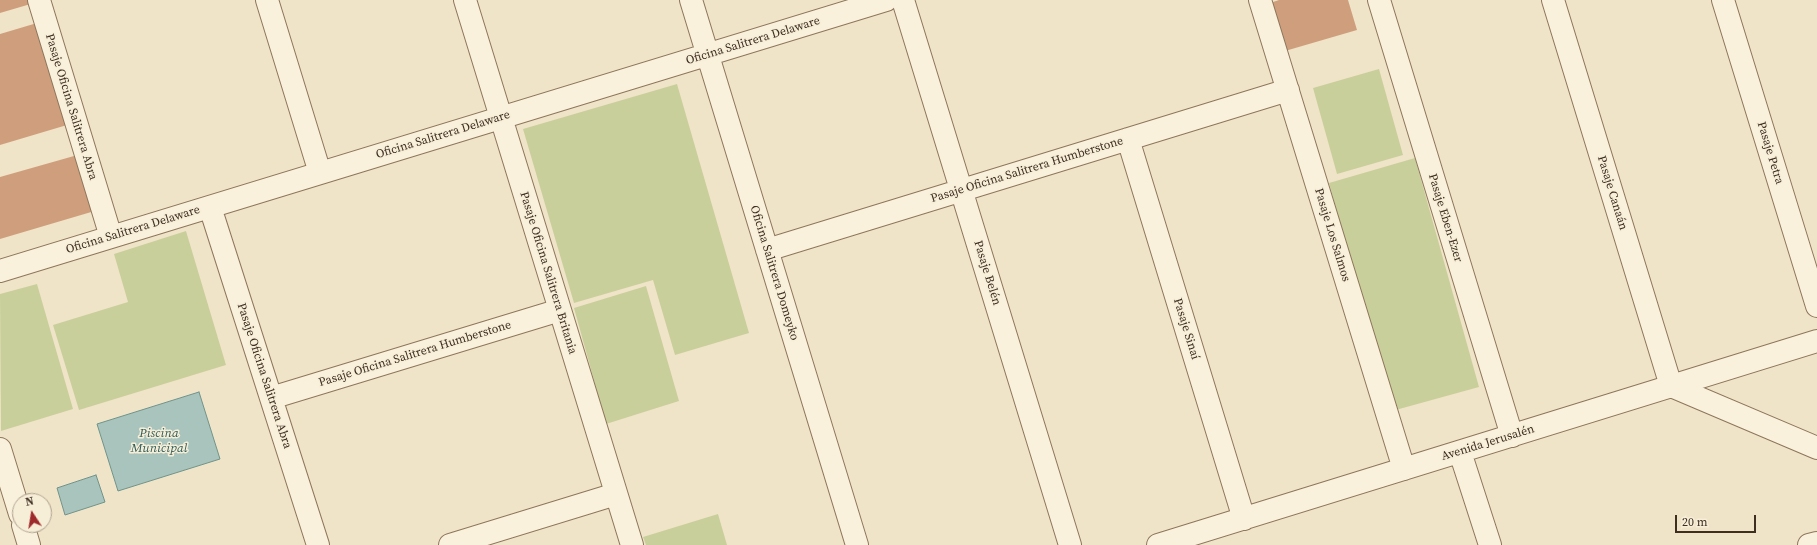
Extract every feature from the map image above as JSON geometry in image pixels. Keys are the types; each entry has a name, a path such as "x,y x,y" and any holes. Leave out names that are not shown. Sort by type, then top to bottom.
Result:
{"street":[{"name":"Pasaje Oficina Salitrera Abra","path":"39,0 111,237"},
{"path":"267,0 320,173"},
{"name":"Pasaje Oficina Salitrera Britania","path":"465,0 632,545"},
{"name":"Oficina Salitrera Domeyko","path":"690,0 857,545"},
{"name":"Oficina Salitrera Delaware","path":"0,271 886,0"},
{"name":"Pasaje Belén","path":"903,0 1070,545"},
{"name":"Pasaje Los Salmos","path":"1260,0 1404,469"},
{"name":"Pasaje Eben-Ezer","path":"1379,0 1512,436"},
{"name":"Pasaje Canaán","path":"1553,0 1671,386"},
{"name":"Pasaje Petra","path":"1723,0 1817,306"},
{"name":"Pasaje Oficina Salitrera Humberstone","path":"767,250 1288,90"},
{"name":"Pasaje Sinaí","path":"1128,139 1244,519"},
{"name":"Pasaje Oficina Salitrera Abra","path":"210,207 318,545"},
{"name":"Pasaje Oficina Salitrera Humberstone","path":"271,398 560,310"},
{"name":"Avenida Jerusalén","path":"1158,545 1817,341"},
{"path":"1671,386 1817,448"},
{"path":"0,449 14,493"},
{"path":"1460,452 1490,545"},
{"path":"450,545 616,494"},
{"path":"26,533 30,545"},
{"path":"1809,545 1817,543"}],"green space":[{"path":"1379,69 1403,155 1337,174 1313,88"},
{"path":"677,84 749,333 675,355 653,280 574,303 523,129"},
{"path":"1415,158 1479,387 1392,411 1329,183"},
{"path":"186,231 226,365 79,410 53,325 128,302 114,254"},
{"path":"37,284 73,409 1,431 0,294"},
{"path":"646,286 679,401 606,424 574,308"},
{"path":"718,514 727,545 646,545 643,537"}],"water":[{"name":"Piscina Municipal","path":"199,392 220,459 118,491 97,424"},
{"path":"96,475 105,502 65,515 57,488"}],"building":[{"path":"0,0 34,0 34,3 0,13"},
{"path":"1279,0 1348,0 1357,30 1285,51 1270,3"},
{"path":"37,23 67,125 0,145 0,34"},
{"path":"81,154 98,210 0,239 0,177"}]}
